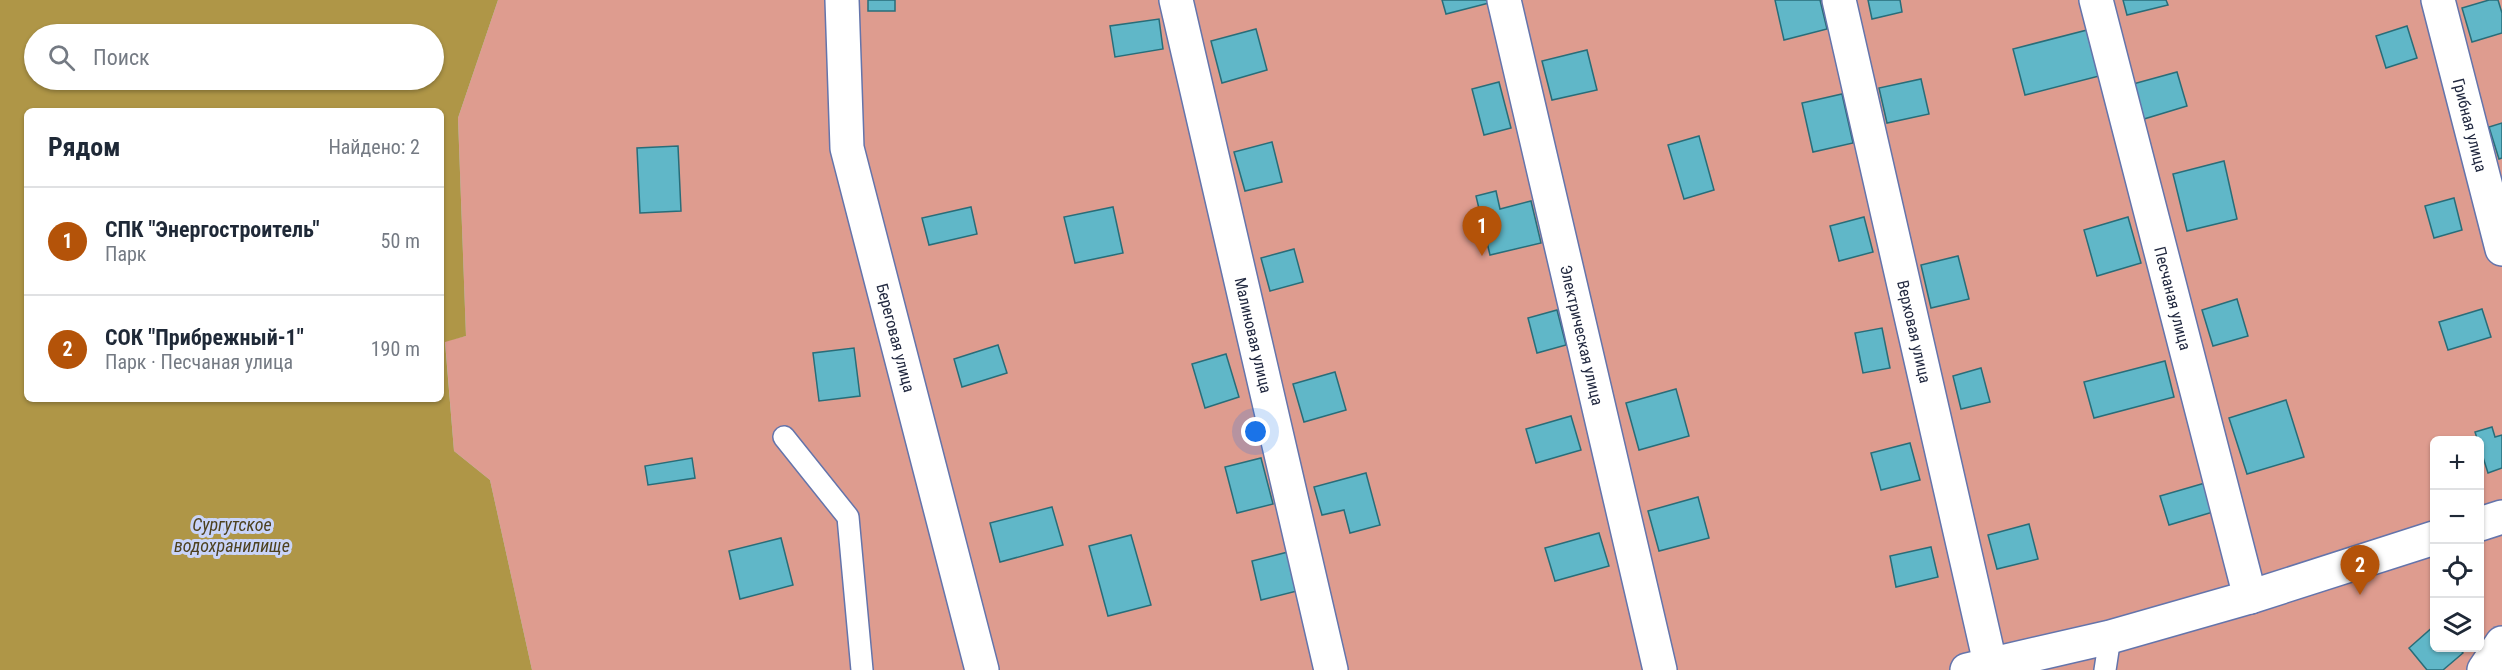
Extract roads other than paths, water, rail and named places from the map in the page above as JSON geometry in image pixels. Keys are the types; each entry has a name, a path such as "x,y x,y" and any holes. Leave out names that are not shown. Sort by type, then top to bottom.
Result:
{"street":[{"name":"Береговая улица","path":"842,0 847,148 982,670"},
{"name":"Малиновая улица","path":"1176,0 1331,670"},
{"name":"Электрическая улица","path":"1504,0 1660,670"},
{"name":"Верховая улица","path":"1839,0 1979,667"},
{"name":"Песчаная улица","path":"2096,0 2250,597"},
{"name":"Грибная улица","path":"2438,0 2502,249"},
{"path":"2484,523 2502,517"},
{"path":"1979,667 2110,637 2250,597 2430,539"},
{"path":"2484,670 2502,643"}],"lane":[{"path":"784,437 848,517 862,670"},
{"path":"2105,670 2110,637"}],"water":[{"name":"Сургутское водохранилище","path":"0,0 498,0 458,118 466,336 445,342 454,451 490,480 532,670 0,670"}],"place":[{"name":"СПК \"Энергостроитель\"","path":"1482,256"},
{"name":"СОК \"Прибрежный-1\"","path":"2360,595"}]}
